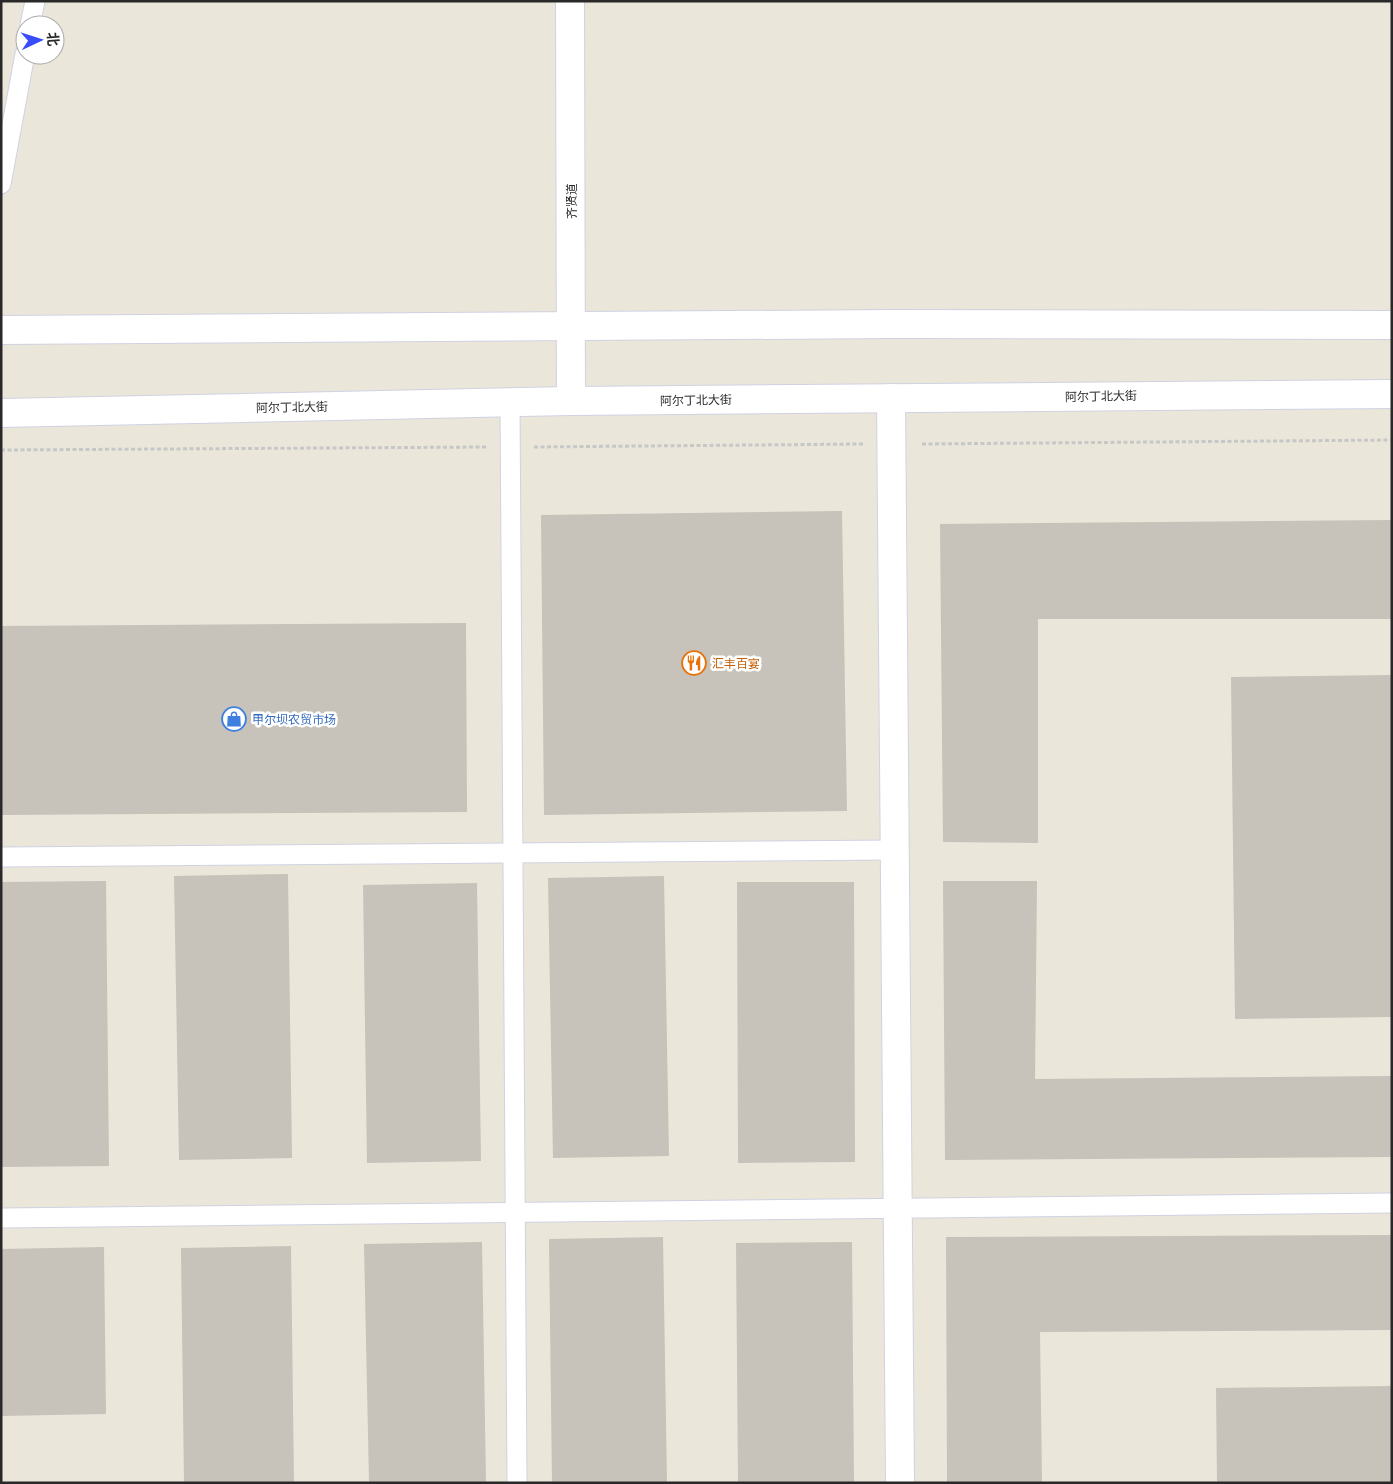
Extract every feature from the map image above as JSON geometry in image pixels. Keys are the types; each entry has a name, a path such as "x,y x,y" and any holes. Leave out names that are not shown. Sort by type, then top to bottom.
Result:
{"main road":[{"name":"齐贤道","path":"570,1 571,401"},
{"path":"1,330 882,324 1392,325"},
{"name":"阿尔丁北大街","path":"1,413 571,401 1392,394"},
{"path":"891,398 900,1483"}],"lane":[{"path":"32,15 35,1"},
{"path":"1,184 23,65"},
{"path":"510,402 517,1483"},
{"path":"1,857 895,850"},
{"path":"1,1218 1392,1203"}],"path":[{"path":"1,450 1392,440"}],"building":[{"name":"汇丰百宴","path":"842,511 847,811 544,815 541,515"},
{"path":"1392,520 1392,619 1038,619 1038,843 943,842 940,524"},
{"name":"甲尔坝农贸市场","path":"466,623 467,812 1,815 1,626"},
{"path":"1392,675 1392,1017 1235,1019 1231,677"},
{"path":"288,874 292,1158 179,1160 174,876"},
{"path":"664,876 669,1156 553,1158 548,878"},
{"path":"106,881 109,1166 1,1167 1,882"},
{"path":"943,881 1037,881 1035,1079 1392,1076 1392,1157 945,1160"},
{"path":"737,882 854,882 855,1162 738,1163"},
{"path":"477,883 481,1161 367,1163 363,885"},
{"path":"1392,1235 1392,1330 1040,1332 1042,1483 947,1483 946,1237"},
{"path":"663,1237 667,1483 552,1483 549,1239"},
{"path":"482,1242 486,1483 369,1483 364,1244"},
{"path":"852,1242 854,1483 738,1483 736,1243"},
{"path":"291,1246 294,1483 184,1483 181,1248"},
{"path":"104,1247 106,1414 1,1416 1,1249"},
{"path":"1392,1386 1392,1483 1217,1483 1216,1388"}],"place":[{"name":"汇丰百宴","path":"694,663"},
{"name":"甲尔坝农贸市场","path":"234,719"}]}
